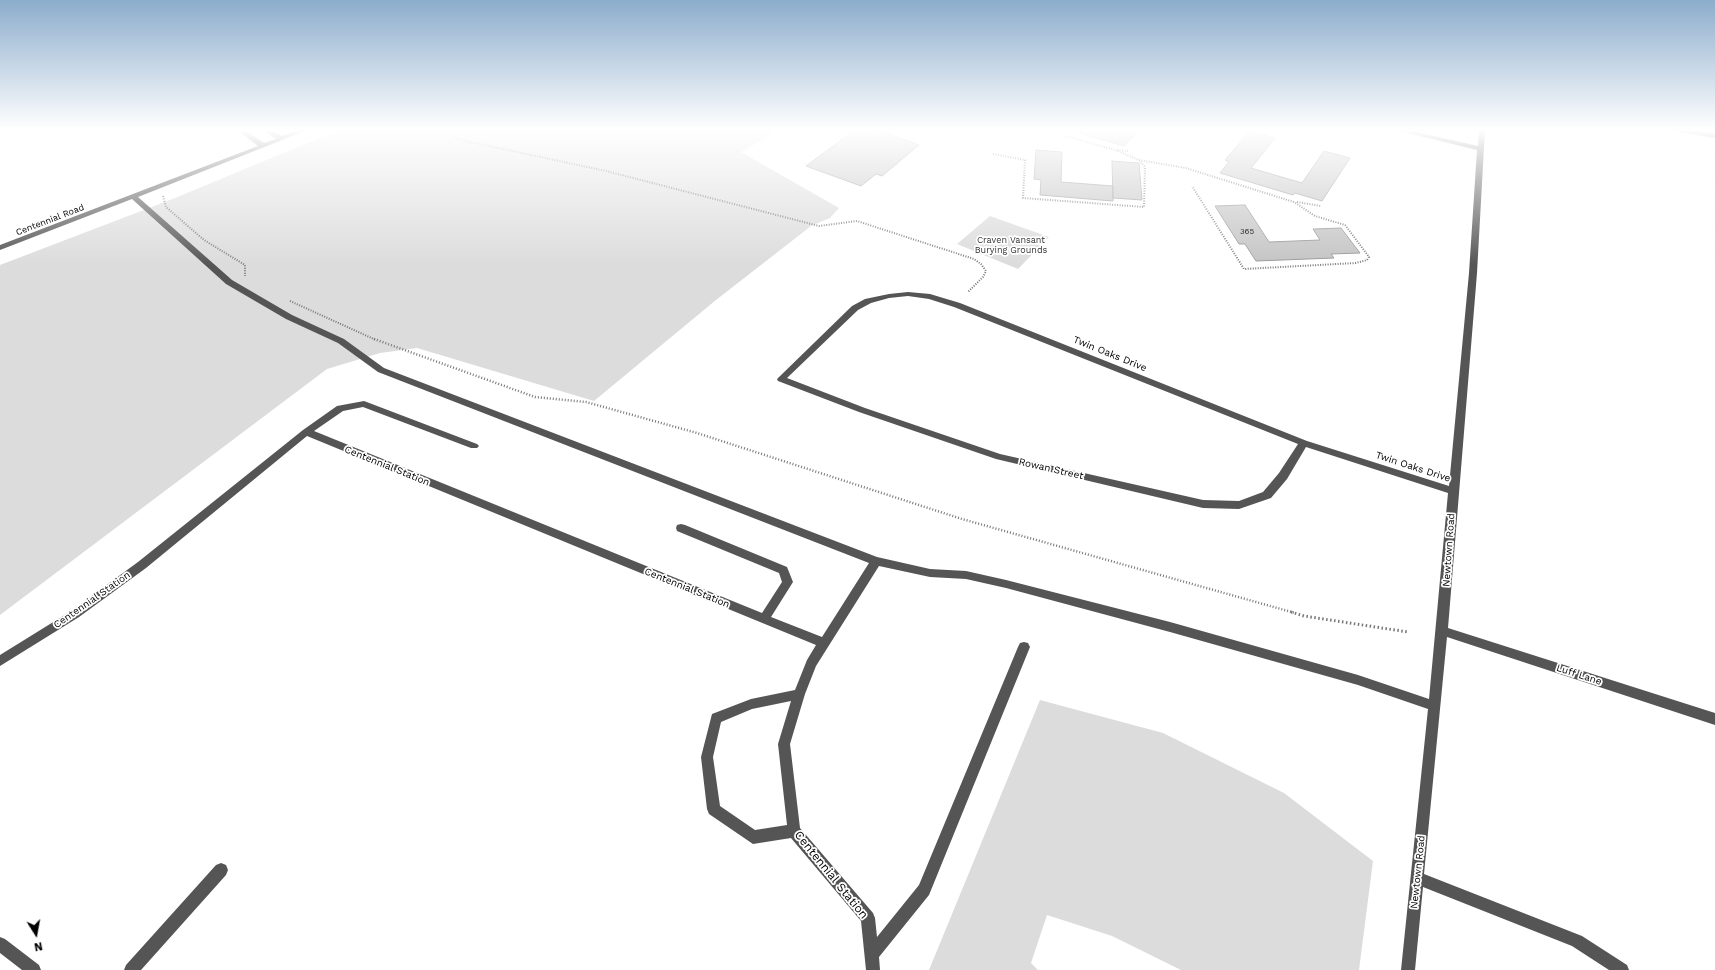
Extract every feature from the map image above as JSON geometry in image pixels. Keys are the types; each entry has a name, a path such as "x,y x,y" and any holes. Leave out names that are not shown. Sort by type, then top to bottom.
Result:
{"street":[{"name":"Centennial Road","path":"0,248 192,174"},
{"name":"Newtown Road","path":"1408,970 1442,631 1473,273 1479,174"},
{"path":"134,197 229,282 289,317 341,341 381,370 876,560 930,572 966,575 1036,592 1170,627 1358,680 1435,706"},
{"name":"Twin Oaks Drive","path":"781,379 855,308 868,301 889,296 908,294 930,297 957,305 1304,443 1453,491"},
{"name":"Rowan Street","path":"781,379 862,410 999,457 1203,504 1239,505 1267,495 1283,476 1304,443"},
{"path":"306,432 340,408 364,404 474,446"},
{"name":"Centennial Station","path":"0,661 75,614 142,565 306,432 823,643"},
{"path":"680,528 783,570 788,582 764,619"},
{"name":"Centennial Station","path":"873,970 868,918 794,830 784,744 799,694 811,664 876,560"},
{"name":"Luff Lane","path":"1442,631 1715,719"},
{"path":"872,954 924,890 1024,648"},
{"path":"794,830 753,837 714,809 707,757 716,718 751,704 799,694"},
{"path":"130,970 221,870"},
{"path":"1417,878 1577,941 1622,970"},
{"path":"0,944 34,970"}],"path":[{"path":"619,174 819,226 857,221 974,260 981,264 986,271 983,277 968,292"},
{"path":"1024,174 1023,198 1144,207 1145,174"},
{"path":"1206,174 1294,202 1321,206"},
{"path":"1192,186 1244,269 1356,263 1367,260 1369,257 1345,225 1315,216 1294,202"},
{"path":"162,194 166,207 204,240 245,265 245,276 251,279"},
{"path":"285,298 388,345 535,397 586,402 697,433 962,518 1304,616 1408,632"}],"green space":[{"path":"232,174 780,174 839,208 830,218 811,226 716,300 594,401 417,348 380,353 327,369 0,615 0,265 175,198"},
{"name":"Craven Vansant Burying Grounds","path":"990,216 1049,237 1018,269 957,244"},
{"path":"1040,700 1163,733 1284,793 1373,861 1359,970 1181,970 1112,936 1047,915 1031,963 1038,970 929,970"}],"building":[{"path":"829,174 876,174 861,186"},
{"path":"1034,174 1061,174 1061,182 1113,186 1113,201 1040,195 1041,180 1034,179"},
{"path":"1112,174 1140,174 1142,200 1113,198"},
{"path":"1224,174 1272,174 1302,183 1308,174 1339,174 1322,201 1295,193 1293,195"},
{"path":"1245,205 1269,242 1320,240 1313,229 1341,228 1360,253 1331,254 1334,258 1256,261 1245,244 1239,244 1215,206"}]}
